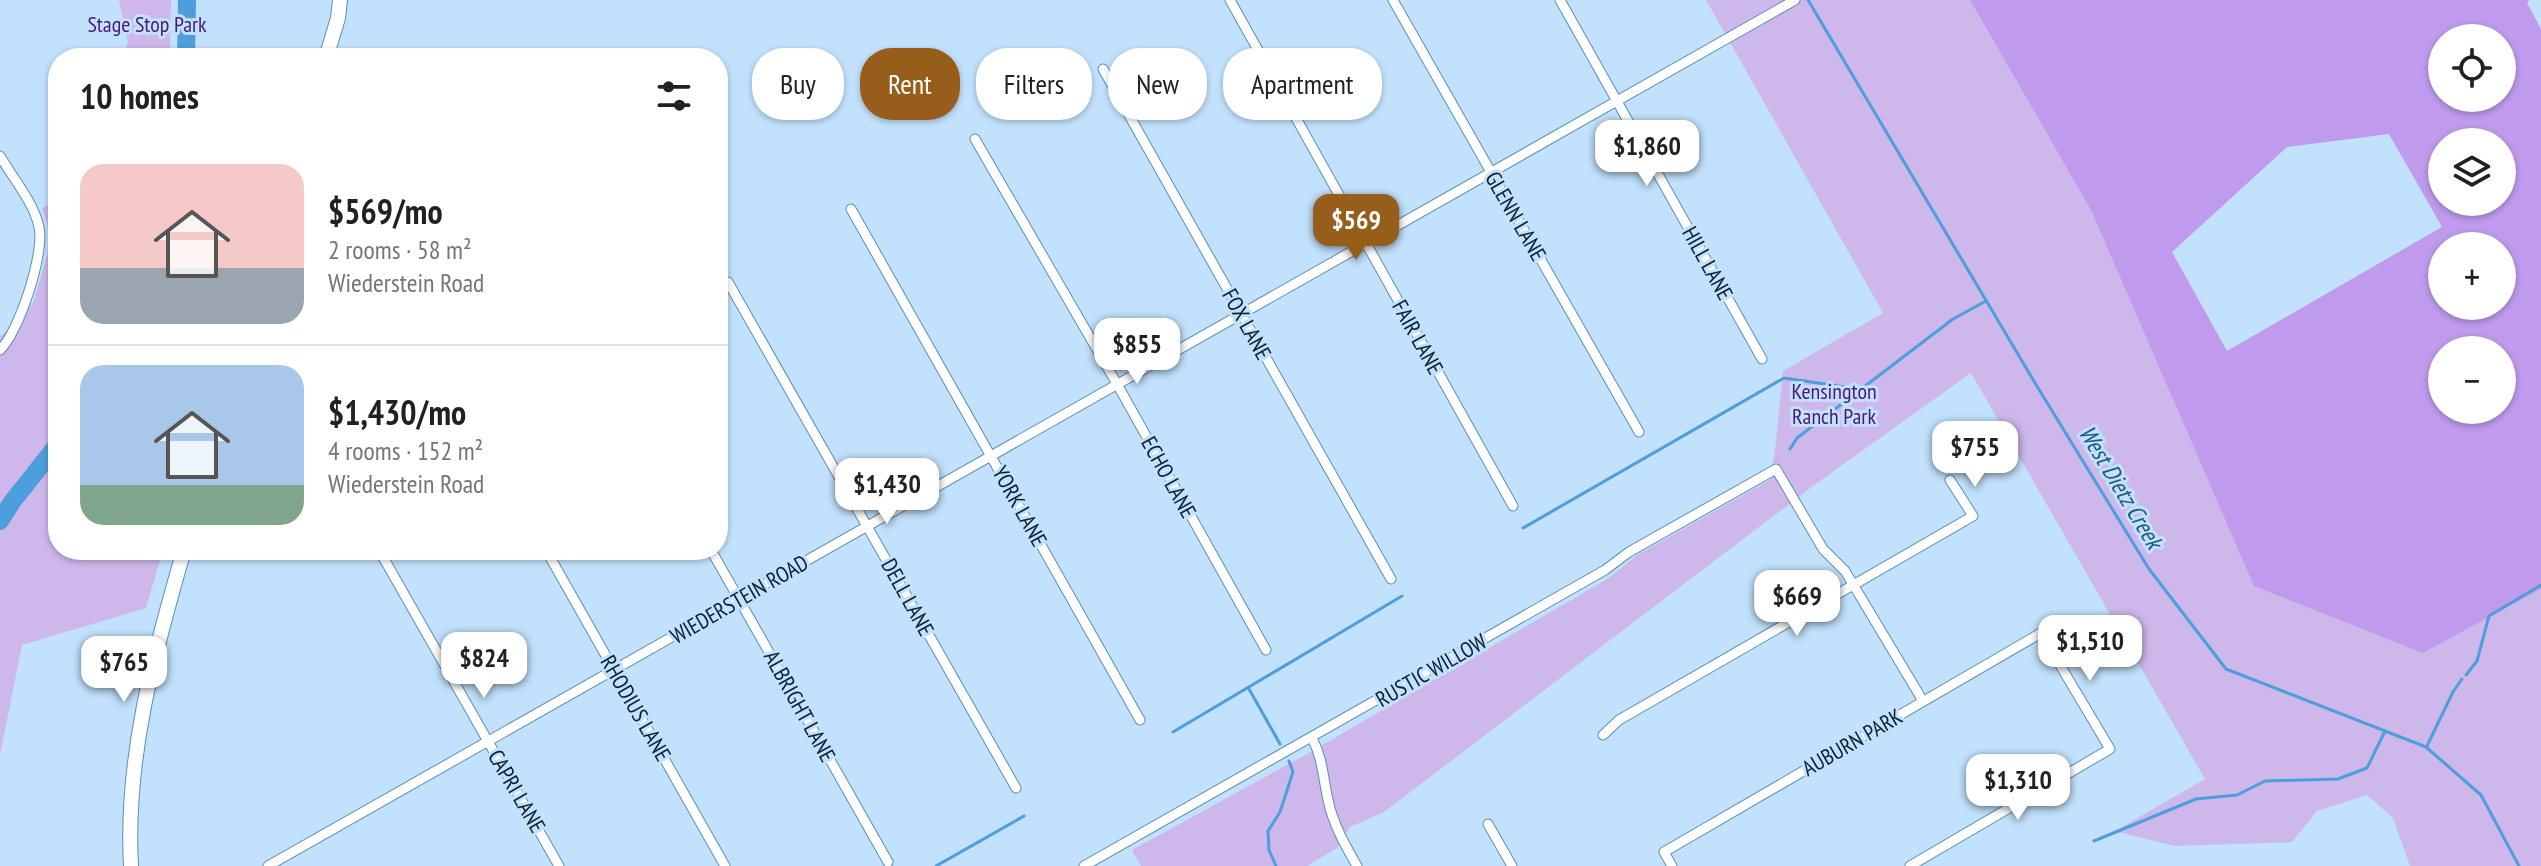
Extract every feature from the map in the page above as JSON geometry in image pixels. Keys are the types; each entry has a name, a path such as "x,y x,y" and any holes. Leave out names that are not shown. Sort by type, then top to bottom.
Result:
{"main road":[{"path":"329,48 340,0"},
{"path":"131,866 129,835 142,711 152,659 181,560"}],"street":[{"name":"FAIR LANE","path":"1230,0 1513,506"},
{"name":"GLENN LANE","path":"1393,0 1639,432"},
{"name":"HILL LANE","path":"1560,0 1762,359"},
{"name":"WIEDERSTEIN ROAD","path":"268,866 1795,0"},
{"name":"FOX LANE","path":"1103,69 1391,579"},
{"name":"ECHO LANE","path":"975,139 1266,650"},
{"path":"0,156 35,216 41,241 12,335 0,350"},
{"name":"YORK LANE","path":"851,209 1140,720"},
{"name":"DELL LANE","path":"728,282 1016,788"},
{"name":"RUSTIC WILLOW","path":"1084,866 1605,570 1629,552 1776,469 1823,549 1845,571 1854,586"},
{"path":"1603,735 1619,720 1973,516 1950,480"},
{"name":"CAPRI LANE","path":"385,560 559,866"},
{"name":"RHODIUS LANE","path":"552,560 725,866"},
{"name":"ALBRIGHT LANE","path":"717,560 888,862"},
{"path":"1854,586 1923,701"},
{"name":"AUBURN PARK","path":"1672,866 1664,852 2041,633 2110,749 1910,866"},
{"path":"1312,738 1322,758 1328,802 1336,827 1357,866"},
{"path":"1488,824 1512,866"}],"green space":[{"name":"Stage Stop Park","path":"119,0 171,0 170,48 126,48 128,42"},
{"name":"Kensington Ranch Park","path":"1706,0 1970,0 2092,212 2423,653 2541,589 2541,866 2410,866 2393,818 2367,795 2317,811 2292,842 2174,846 2115,831 2205,779 1971,373 1813,486 1384,812 1350,827 1337,848 1307,866 1141,866 1132,850 1307,754 1609,578 1637,555 1770,480 1783,371 1883,313"},
{"path":"48,205 48,226 42,208"},
{"path":"48,252 48,560 160,560 146,608 22,645 0,755 0,337 33,303"}],"shaded area":[{"path":"1970,0 2529,0 2527,3 2541,29 2541,589 2423,653 2254,586 2092,212","holes":["2428,128 2516,128 2516,216 2436,216 2442,227 2433,232 2516,232 2516,320 2428,320 2428,235 2227,351 2172,252 2287,147 2389,134 2428,202"]}],"waterway":[{"path":"186,48 187,0"},
{"name":"West Dietz Creek","path":"1808,0 2149,569 2226,669 2426,747 2481,795 2519,866"},
{"path":"1790,449 1797,438 1953,319 1986,301"},
{"path":"1523,528 1784,378 1852,388 1859,392"},
{"path":"0,521 48,457"},
{"path":"2466,675 2477,661 2489,616 2541,585"},
{"path":"1173,732 1402,596"},
{"path":"2427,746 2462,679"},
{"path":"1249,689 1280,744"},
{"path":"2094,841 2196,799 2237,795 2265,781 2338,779 2367,768 2385,731"},
{"path":"1276,866 1269,850 1268,831 1280,812 1293,772 1289,761"},
{"path":"936,866 1024,816"}]}
